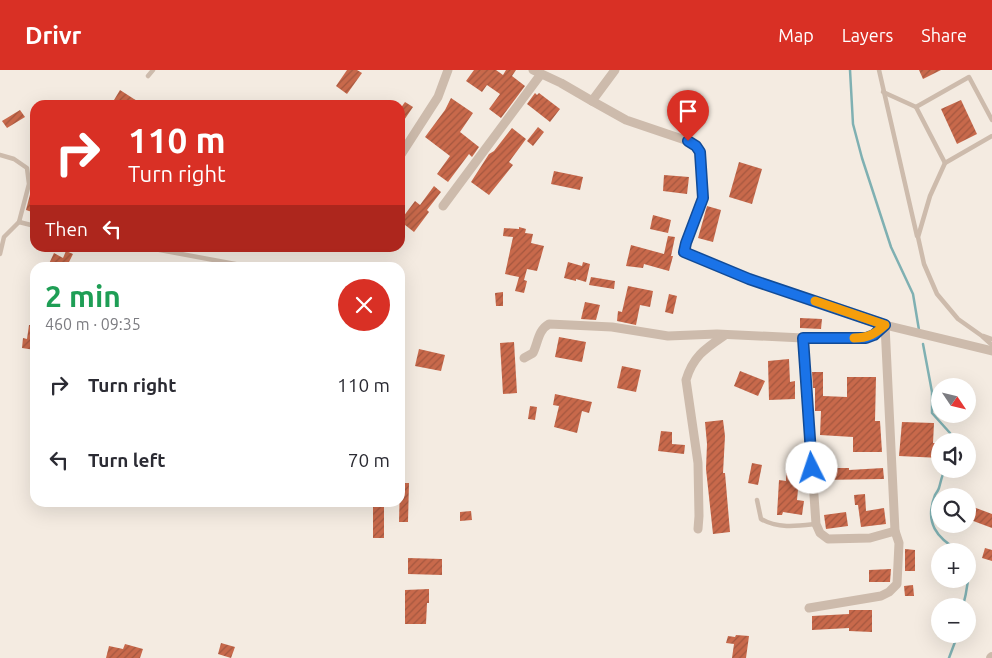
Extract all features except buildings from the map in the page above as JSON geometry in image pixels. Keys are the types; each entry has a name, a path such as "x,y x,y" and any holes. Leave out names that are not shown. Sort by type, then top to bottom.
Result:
{"street":[{"path":"405,148 438,97 448,70"},
{"path":"592,101 615,70"},
{"path":"443,206 537,72 575,90 626,120 688,141 696,146 700,152 703,198 684,252 749,279 885,325 992,351"},
{"path":"524,358 533,353 540,333 549,324 612,327 668,336 726,335 803,338 866,338 874,335 885,325"},
{"path":"809,608 881,596 889,592 897,584 899,543 895,531 885,325"},
{"path":"698,529 700,516 698,463 686,380 695,358 703,350 726,335"},
{"path":"803,338 816,524 820,533 828,540 870,538 895,531"}],"lane":[{"path":"148,76 152,70"},
{"path":"879,70 924,264 937,294 958,319 982,336 992,346"},
{"path":"970,70 969,77 992,120"},
{"path":"916,107 969,77"},
{"path":"883,92 916,107 944,163"},
{"path":"918,237 930,196 944,163 992,136"},
{"path":"0,154 14,159 26,168 29,184 19,222 2,237 0,254"},
{"path":"19,222 30,225"},
{"path":"171,252 224,262"},
{"path":"982,336 992,339"},
{"path":"757,500 762,519 768,523 788,526 816,524"}],"waterway":[{"path":"850,70 853,124 862,158 891,247 913,294 919,330"},
{"path":"923,344 932,392 932,413 950,433"},
{"path":"942,478 932,505 931,514 935,529 947,543"},
{"path":"965,598 967,588"},
{"path":"949,658 955,643"}],"slow traffic":[{"path":"815,301 885,325 874,335 866,338 854,338"}],"route":[{"path":"688,141 696,146 700,152 703,198 684,247 684,252 749,279 885,325 874,335 866,338 803,338 812,468"}]}
